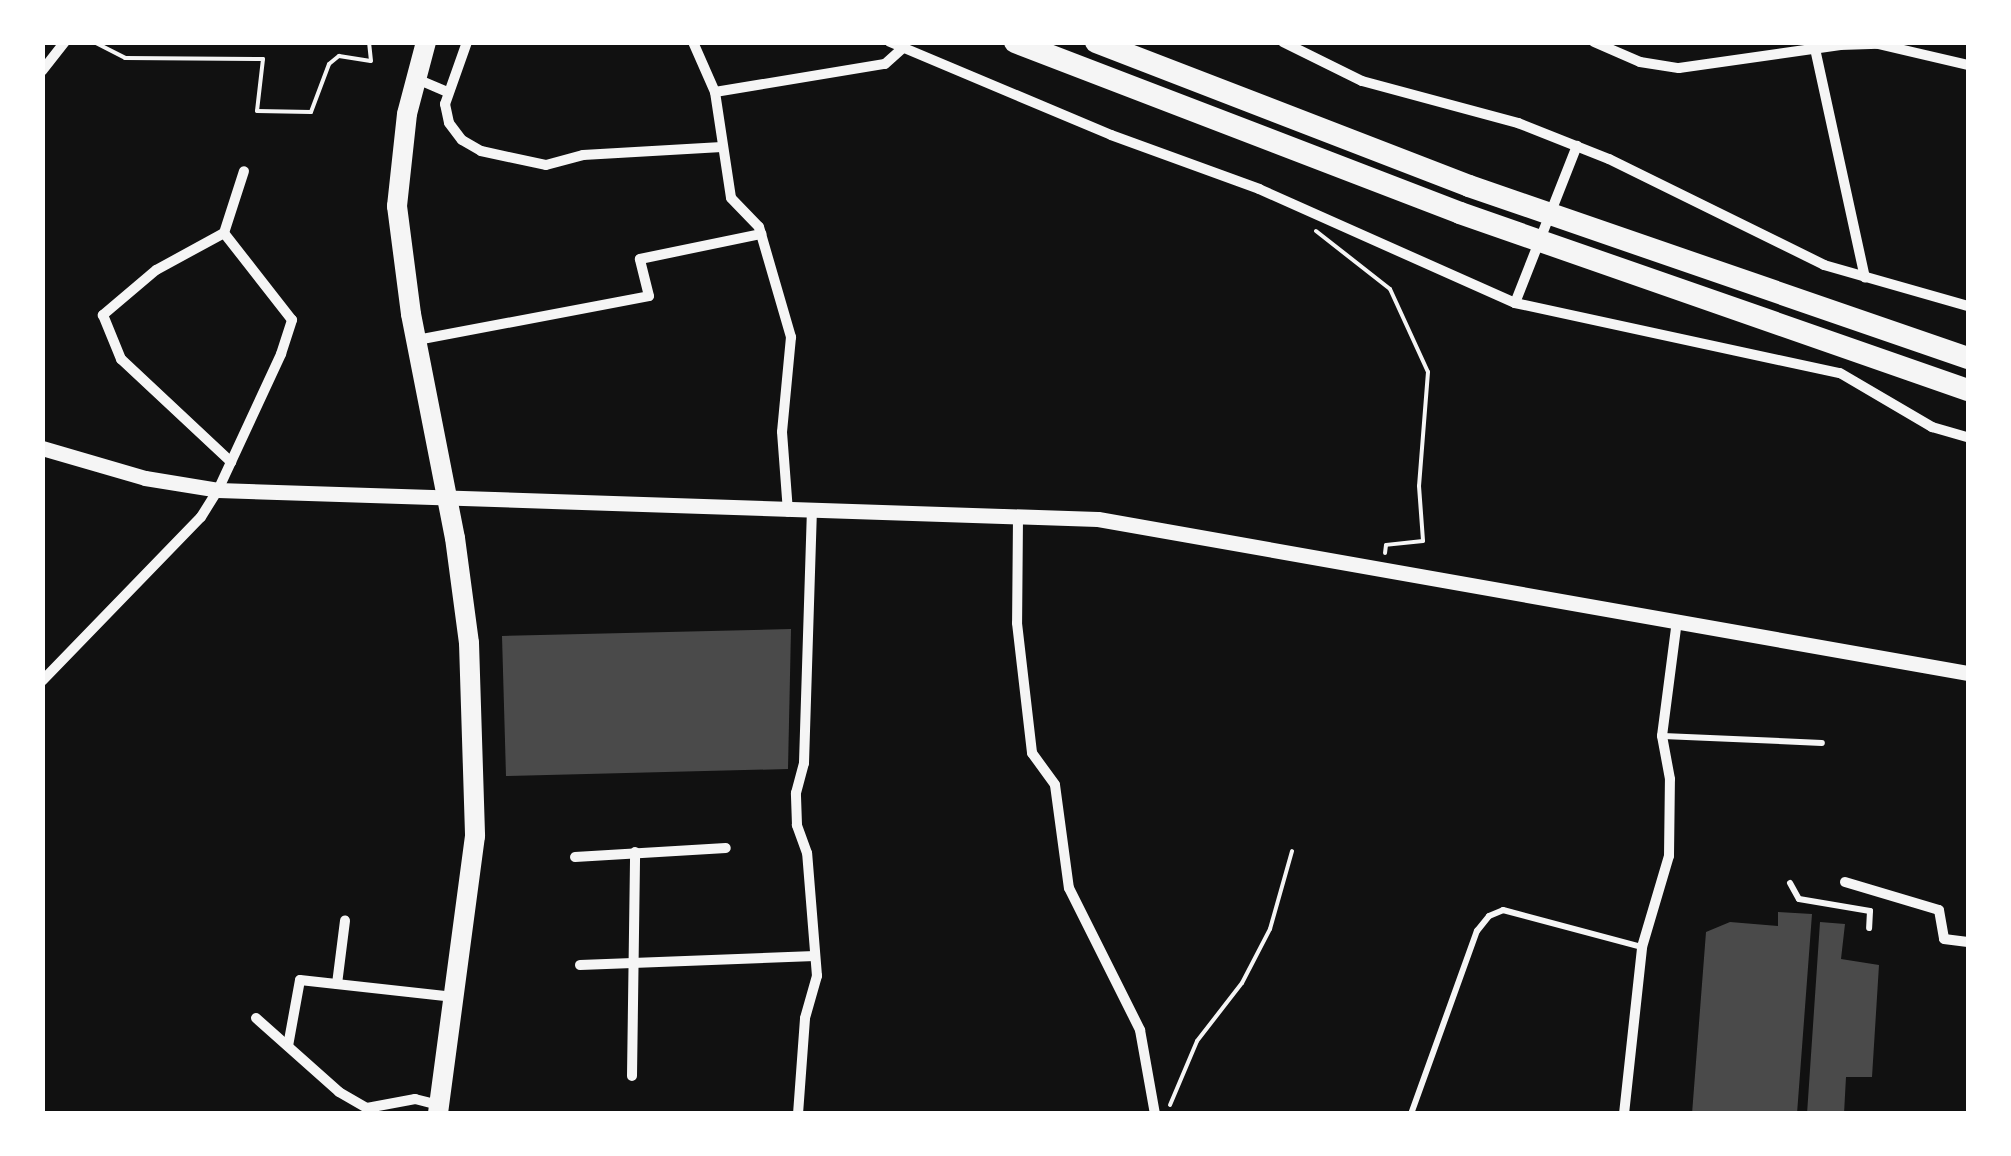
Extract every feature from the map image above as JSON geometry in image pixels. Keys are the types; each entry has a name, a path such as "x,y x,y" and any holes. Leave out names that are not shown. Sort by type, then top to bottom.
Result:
{"highway":[{"path":"1015,42 1515,234 1968,390"},
{"path":"1096,42 1488,192 1968,358"}],"main road":[{"path":"426,42 407,114 397,206 416,340 447,496 469,643 474,800 468,904 439,1110"}],"street":[{"path":"42,71 65,42"},
{"path":"467,42 448,92 449,123 462,140 511,160 546,165 583,154 722,147"},
{"path":"693,42 715,92 731,198 761,234 791,337 782,432 788,512"},
{"path":"890,42 1314,214 1515,302 1840,373 1932,428 1968,438"},
{"path":"1594,42 1640,62 1679,68 1813,46 1878,44 1968,65"},
{"path":"1288,43 1362,81 1518,122 1577,146 1808,257 1968,306"},
{"path":"1813,46 1865,277"},
{"path":"715,92 885,64 903,48"},
{"path":"417,79 448,92"},
{"path":"1515,302 1577,146"},
{"path":"231,462 121,359 103,315 156,270 224,233 244,170"},
{"path":"42,681 200,517 218,490 292,320 224,233"},
{"path":"416,340 649,296 640,259 761,234"},
{"path":"42,448 145,478 218,490 788,512 1098,519 1968,673"},
{"path":"798,1114 805,1018 816,976 807,853 797,825 796,793 804,763 812,512"},
{"path":"1018,517 1016,623 1032,752 1055,785 1069,888 1140,1030 1155,1114"},
{"path":"1624,1114 1642,946 1669,856 1670,778 1662,736 1678,620"},
{"path":"575,857 726,848"},
{"path":"632,1076 635,852"},
{"path":"1845,882 1939,910 1944,938 1968,942"},
{"path":"336,984 346,921"},
{"path":"580,965 815,956"},
{"path":"288,1046 300,980 454,996"},
{"path":"256,1018 339,1092 367,1108 415,1099 439,1110"}],"lane":[{"path":"1662,736 1822,743"},
{"path":"1790,882 1799,899 1870,911 1869,928"},
{"path":"1411,1114 1476,931 1489,916 1502,910 1642,946"}],"path":[{"path":"94,42 125,58 263,59 257,111 311,112 329,64 339,56 371,61 369,42"},
{"path":"1314,214 1318,236 1390,289 1428,372 1419,486 1423,541 1386,545 1383,567"},
{"path":"1165,1114 1197,1041 1242,983 1270,929 1292,851"}],"building":[{"path":"791,629 788,769 506,776 502,636"},
{"path":"1778,912 1812,914 1797,1114 1692,1114 1706,932 1730,922 1778,926"},
{"path":"1820,922 1845,924 1841,959 1879,965 1872,1077 1846,1077 1844,1114 1807,1114"}]}
